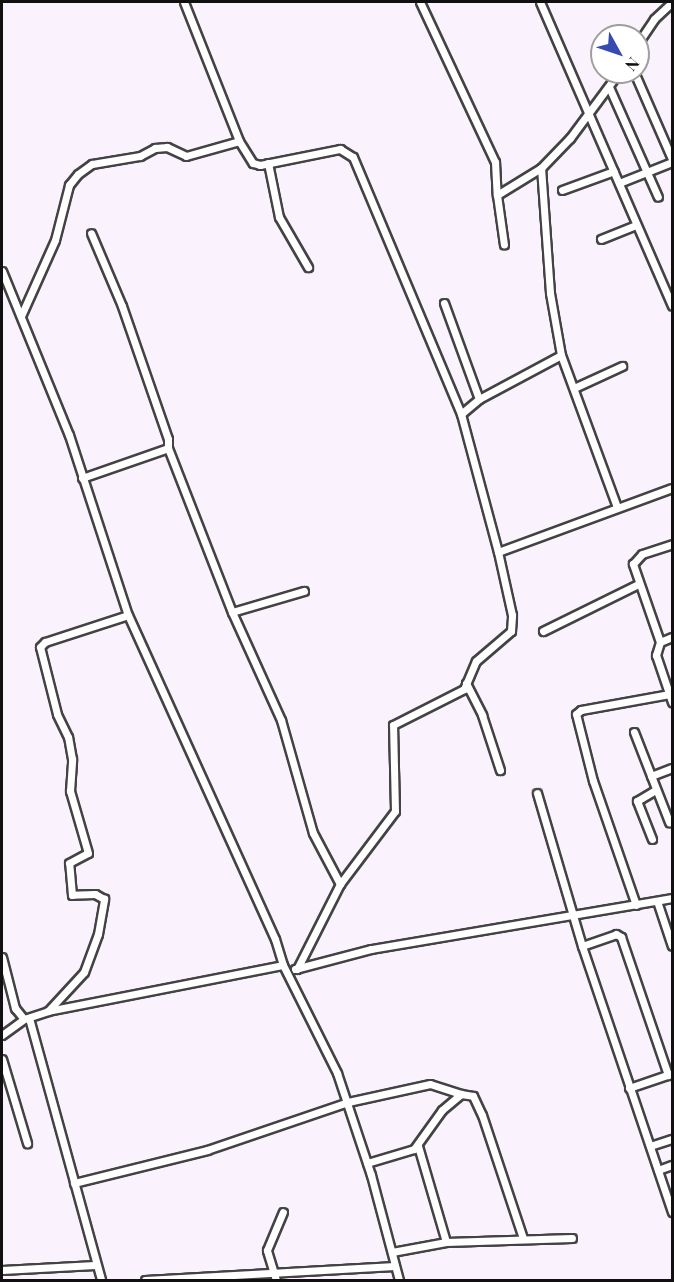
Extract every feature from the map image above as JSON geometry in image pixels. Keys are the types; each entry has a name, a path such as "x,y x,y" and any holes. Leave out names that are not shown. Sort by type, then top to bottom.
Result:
{"street":[{"path":"184,2 239,141 253,163 268,164 340,149 354,157 461,414 498,552 512,615 511,631 484,652 466,683 455,694 393,724 395,811 340,884 297,969"},
{"path":"420,2 495,162 504,245"},
{"path":"540,2 614,171 634,225 672,303"},
{"path":"650,25 672,2"},
{"path":"497,195 541,168 589,114 611,84"},
{"path":"619,183 672,160 639,84"},
{"path":"609,87 658,197"},
{"path":"21,316 55,240 69,185 78,174 92,164 140,156 155,148 167,147 186,156 239,141"},
{"path":"268,164 279,216 308,267"},
{"path":"541,168 550,293 561,355 617,507"},
{"path":"562,190 614,171"},
{"path":"601,239 634,225"},
{"path":"91,233 122,306 168,439 168,448 232,612 281,720 313,833 340,884"},
{"path":"2,270 69,435 128,615 275,939 285,968 348,1102 367,1162 399,1281"},
{"path":"444,303 479,399"},
{"path":"461,414 479,399 561,355"},
{"path":"574,388 622,366"},
{"path":"82,478 168,448"},
{"path":"498,552 615,512 617,507 672,488"},
{"path":"672,544 637,557 633,567 660,642 656,655 672,702"},
{"path":"543,631 638,584"},
{"path":"232,612 304,591"},
{"path":"48,1011 84,972 98,934 105,899 94,894 72,895 69,863 88,853 70,791 72,759 68,737 57,714 40,647 45,642 128,615"},
{"path":"660,642 672,637"},
{"path":"466,683 482,715 500,770"},
{"path":"636,905 593,781 576,714 581,710 670,694"},
{"path":"634,732 669,822"},
{"path":"651,776 672,768"},
{"path":"652,839 638,801 655,790"},
{"path":"537,793 582,946 672,1212"},
{"path":"2,1035 30,1017 48,1011 285,968 297,969 371,949 672,898"},
{"path":"657,901 672,946"},
{"path":"582,946 616,934 621,937 670,1074 629,1088"},
{"path":"2,957 15,1008 30,1017 101,1281"},
{"path":"2,1059 27,1143"},
{"path":"74,1183 235,1142 348,1102 430,1084 473,1096 482,1115 523,1238"},
{"path":"367,1162 418,1146 442,1110 461,1094"},
{"path":"650,1146 672,1138"},
{"path":"418,1146 446,1242"},
{"path":"658,1170 672,1165"},
{"path":"274,1277 267,1250 283,1212"},
{"path":"392,1252 446,1242 572,1238"},
{"path":"2,1270 95,1265"},
{"path":"145,1281 274,1277 395,1266"}]}
